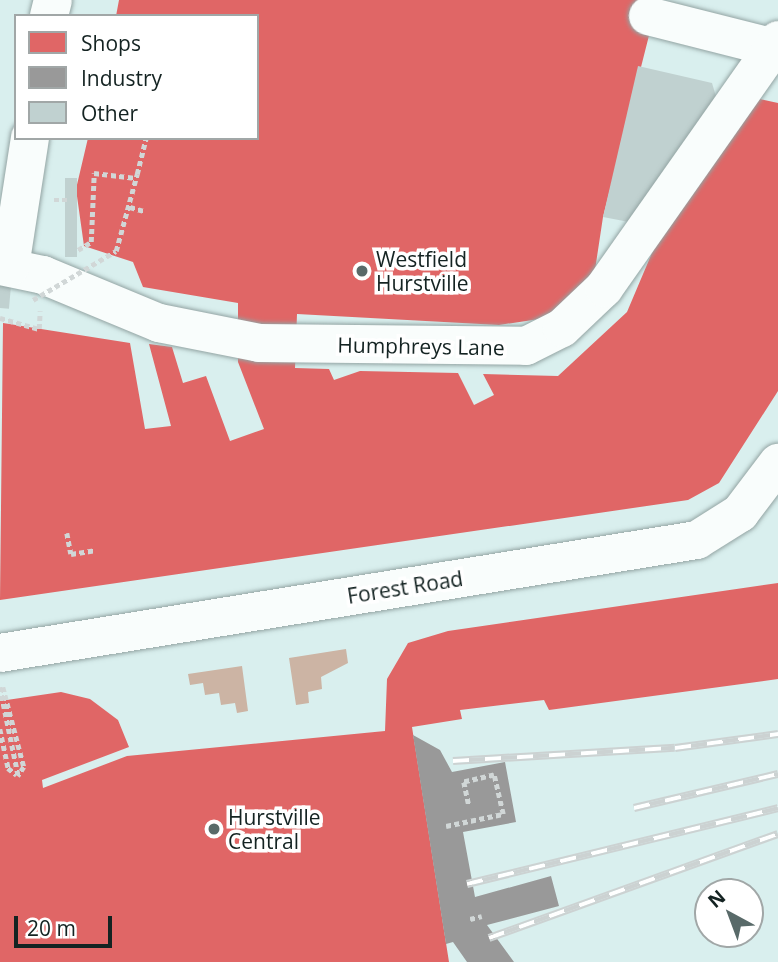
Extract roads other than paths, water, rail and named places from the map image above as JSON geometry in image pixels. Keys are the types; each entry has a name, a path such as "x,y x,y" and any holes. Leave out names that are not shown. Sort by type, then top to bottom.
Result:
{"street":[{"path":"648,16 776,46"},
{"name":"Humphreys Lane","path":"5,266 159,323 259,343 526,346 562,328 604,288 776,46"},
{"path":"5,266 30,140"},
{"name":"Forest Road","path":"0,653 697,540 740,513 778,463"}],"railway":[{"path":"453,761 675,748 778,734"},
{"path":"634,808 778,774"},
{"path":"467,884 778,808"},
{"path":"489,938 778,834"}],"place":[{"name":"Westfield Hurstville","path":"362,271"},
{"name":"Hurstville Central","path":"214,829"}]}
